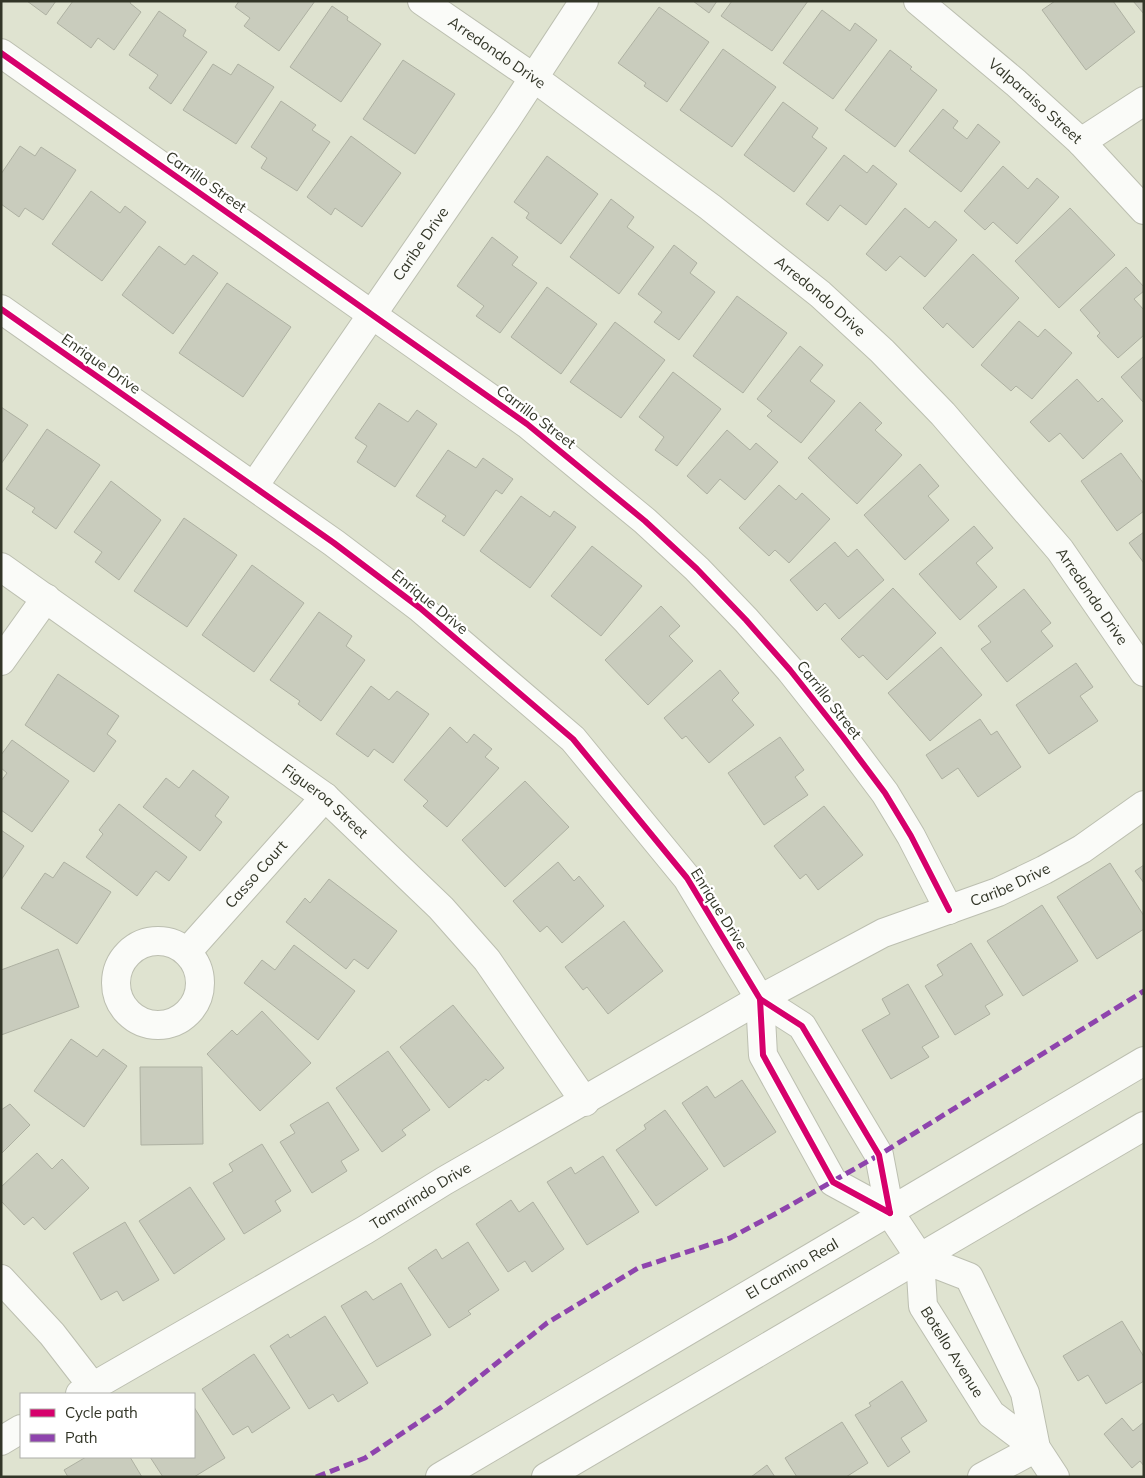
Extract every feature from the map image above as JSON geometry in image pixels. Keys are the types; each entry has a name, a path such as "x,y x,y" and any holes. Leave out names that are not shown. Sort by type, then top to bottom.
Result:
{"street":[{"name":"Arredondo Drive","path":"422,1 534,78 758,244 820,294 882,351 943,414 1060,550 1144,672"},
{"name":"Caribe Drive","path":"254,486 534,78 584,1"},
{"name":"Valparaiso Street","path":"918,1 1016,83 1081,142 1144,210"},
{"name":"Carrillo Street","path":"1,53 527,424 596,478 698,569 790,670 885,793 911,836 949,910"},
{"path":"1081,142 1144,101"},
{"name":"Enrique Drive","path":"1,308 105,384 159,418 254,486 420,608 573,739 634,816 687,878 760,1000 802,1026 879,1155 890,1213"},
{"name":"Figueroa Street","path":"1,567 325,797 442,908 487,960 585,1102"},
{"path":"1,661 46,598"},
{"name":"Casso Court","path":"187,952 325,797"},
{"name":"Caribe Drive","path":"760,1000 882,933 949,910 1044,870 1082,849 1144,806"},
{"name":"Enrique Drive","path":"760,1000 763,1055 833,1182 890,1213"},
{"name":"Tamarindo Drive","path":"87,1390 365,1230 444,1180 585,1102 760,1000"},
{"name":"El Camino Real","path":"440,1477 890,1213 1144,1061"},
{"path":"546,1477 1144,1126"},
{"path":"890,1213 920,1258"},
{"name":"Botello Avenue","path":"1036,1448 1025,1393 969,1277 920,1258 923,1306 991,1414 1036,1448 1055,1477"},
{"path":"1,1279 52,1334 87,1390"},
{"path":"1,1441 20,1430"},
{"path":"982,1477 1036,1448"}],"building":[{"path":"27,1 56,1 46,15"},
{"path":"73,1 131,1 130,3 141,12 114,50 98,38 91,48 57,23"},
{"path":"239,1 315,1 279,51 244,26 250,18 235,7"},
{"path":"693,1 717,1 709,13"},
{"path":"732,1 808,1 772,51 721,16"},
{"path":"1055,1 1113,1 1135,32 1086,70 1042,10"},
{"path":"1133,1 1144,1 1144,14"},
{"path":"332,6 348,17 347,20 381,44 341,102 290,67"},
{"path":"659,7 709,42 667,102 644,86 646,83 618,63"},
{"path":"822,10 850,31 855,23 877,40 833,99 783,63"},
{"path":"159,11 186,30 183,36 207,52 171,104 149,88 158,75 129,55"},
{"path":"723,49 776,87 732,147 680,110"},
{"path":"890,50 912,67 910,69 937,90 895,147 845,110"},
{"path":"403,60 455,94 415,154 363,119"},
{"path":"213,64 231,75 238,64 274,87 236,144 183,110"},
{"path":"281,101 316,125 312,130 330,142 297,191 261,168 267,158 251,147"},
{"path":"783,102 818,128 812,137 827,148 794,192 744,155"},
{"path":"943,109 958,121 953,128 967,139 978,124 1000,142 961,192 909,151"},
{"path":"351,136 401,173 362,227 335,208 331,215 307,197"},
{"path":"20,146 35,156 41,147 76,170 43,220 25,208 19,217 1,204 1,174"},
{"path":"844,155 867,173 873,165 897,184 866,225 840,205 828,221 806,204"},
{"path":"547,156 598,194 561,244 526,218 529,213 514,202"},
{"path":"1003,166 1028,189 1037,178 1059,197 1017,244 993,222 985,230 964,211"},
{"path":"91,191 120,213 125,206 146,222 102,281 52,244"},
{"path":"611,199 634,217 627,227 654,247 619,294 570,257"},
{"path":"905,208 929,228 935,221 957,240 925,277 900,256 886,271 866,254"},
{"path":"1070,208 1115,255 1059,308 1015,261"},
{"path":"492,237 518,257 512,265 537,283 500,333 476,316 484,306 457,286"},
{"path":"674,245 697,263 690,273 715,292 679,340 654,322 662,312 638,294"},
{"path":"159,246 185,265 193,255 218,273 173,334 122,295"},
{"path":"973,254 1019,298 973,348 947,323 943,328 923,308"},
{"path":"1126,267 1144,287 1144,291 1134,299 1144,310 1144,335 1118,358 1097,336 1100,333 1080,310"},
{"path":"227,283 291,327 243,397 179,353"},
{"path":"547,287 597,324 561,374 511,337"},
{"path":"737,296 787,333 743,393 693,356"},
{"path":"1019,321 1038,337 1045,329 1072,353 1032,399 1016,386 1011,391 981,365"},
{"path":"615,322 665,360 621,418 570,382"},
{"path":"800,346 823,365 810,381 835,401 801,443 767,416 772,411 757,399"},
{"path":"1144,356 1144,401 1143,402 1121,377"},
{"path":"673,372 721,409 677,466 655,450 664,437 639,417"},
{"path":"1077,379 1098,402 1102,398 1123,421 1083,459 1060,433 1049,442 1030,422"},
{"path":"860,402 882,423 875,430 902,455 857,504 808,458"},
{"path":"379,403 408,422 417,410 437,424 395,487 357,462 367,446 355,438"},
{"path":"1,407 28,425 1,464"},
{"path":"47,429 100,465 56,529 32,512 35,508 6,489"},
{"path":"727,430 750,450 756,443 778,462 745,500 720,479 707,494 687,476"},
{"path":"448,450 476,468 483,458 513,479 502,494 496,490 464,536 442,521 446,516 416,496"},
{"path":"1121,453 1144,484 1144,511 1117,531 1081,481"},
{"path":"920,464 939,486 928,496 949,520 905,560 864,515"},
{"path":"111,481 161,520 119,580 95,562 102,552 74,532"},
{"path":"779,485 796,500 802,493 830,519 789,563 775,550 769,556 739,528"},
{"path":"521,496 550,517 554,511 576,527 530,588 480,551"},
{"path":"184,518 237,555 187,627 134,591"},
{"path":"974,526 993,548 976,563 997,587 960,620 919,574"},
{"path":"1144,532 1144,563 1129,543"},
{"path":"835,542 848,557 857,549 884,580 839,619 825,603 817,611 790,580"},
{"path":"592,546 642,586 601,636 551,596"},
{"path":"252,565 304,603 254,672 202,635"},
{"path":"893,588 936,633 887,680 863,655 859,658 841,639"},
{"path":"1024,589 1051,623 1041,631 1053,646 1007,682 981,649 991,642 978,626"},
{"path":"661,606 680,626 669,636 693,661 648,705 605,660"},
{"path":"319,612 352,636 346,646 365,660 321,721 298,704 300,701 270,680"},
{"path":"941,647 982,695 930,741 888,693"},
{"path":"1076,663 1093,687 1080,696 1098,721 1049,754 1016,705"},
{"path":"720,670 739,693 732,700 754,725 709,763 686,736 682,739 664,718"},
{"path":"58,674 119,716 107,734 116,741 94,772 25,725"},
{"path":"371,686 389,700 397,691 429,714 393,763 374,749 368,757 336,734"},
{"path":"980,719 991,735 997,731 1021,767 978,797 958,768 942,779 926,755"},
{"path":"450,727 467,743 474,734 492,749 485,757 499,768 447,827 423,806 428,801 404,780"},
{"path":"780,737 804,770 795,777 808,795 764,825 728,773"},
{"path":"12,740 69,781 32,832 1,810 1,781 7,773 1,768 1,755"},
{"path":"193,770 229,797 215,816 222,822 200,851 143,807 166,778 179,788"},
{"path":"525,781 569,827 505,887 462,840"},
{"path":"119,804 187,857 169,881 156,871 137,896 86,857 103,834 99,830"},
{"path":"824,806 863,855 818,890 806,874 800,879 774,846"},
{"path":"1,830 24,846 1,880"},
{"path":"64,862 111,892 77,944 21,908 45,873 53,878"},
{"path":"558,862 574,881 579,876 604,906 562,943 547,926 540,932 513,901"},
{"path":"1110,863 1144,916 1144,929 1097,959 1057,897"},
{"path":"1144,865 1144,883 1135,871"},
{"path":"329,879 397,931 368,969 354,959 346,969 286,922 305,898 310,903"},
{"path":"1042,905 1078,961 1023,996 987,941"},
{"path":"624,921 663,971 608,1014 587,987 583,990 565,967"},
{"path":"971,943 1003,995 985,1006 990,1014 955,1035 925,986 943,975 937,965"},
{"path":"294,945 355,991 318,1040 244,983 262,960 275,970"},
{"path":"58,949 79,1007 1,1035 1,970"},
{"path":"908,984 939,1037 922,1047 929,1057 891,1079 862,1030 890,1014 882,999"},
{"path":"453,1005 504,1068 488,1081 486,1079 449,1108 400,1047"},
{"path":"262,1011 311,1063 260,1111 207,1054 232,1030 237,1035"},
{"path":"71,1039 97,1057 103,1049 127,1066 84,1127 34,1091"},
{"path":"388,1051 430,1110 402,1130 406,1135 382,1152 336,1088"},
{"path":"140,1067 202,1067 203,1144 141,1145"},
{"path":"742,1080 776,1132 724,1167 682,1103 707,1086 715,1098"},
{"path":"328,1102 359,1150 341,1161 347,1171 312,1193 280,1142 295,1133 290,1125"},
{"path":"10,1104 30,1125 1,1154 1,1110"},
{"path":"665,1110 708,1169 656,1206 616,1150 646,1129 644,1125"},
{"path":"262,1144 291,1191 275,1201 281,1211 244,1234 213,1183 233,1171 229,1164"},
{"path":"37,1153 52,1169 62,1159 89,1188 45,1230 33,1217 24,1225 1,1201 1,1187"},
{"path":"603,1156 639,1212 587,1245 547,1182 571,1167 575,1174"},
{"path":"190,1187 225,1239 174,1274 139,1221"},
{"path":"511,1200 519,1212 533,1202 564,1249 532,1272 525,1261 508,1272 476,1224"},
{"path":"125,1222 159,1280 123,1301 117,1291 101,1300 73,1253"},
{"path":"468,1242 499,1290 468,1311 471,1314 449,1328 408,1268 436,1249 442,1259"},
{"path":"401,1283 431,1335 377,1367 341,1306 366,1291 373,1300"},
{"path":"325,1316 368,1383 338,1402 333,1394 309,1409 270,1346 288,1334 290,1338"},
{"path":"1122,1321 1144,1357 1144,1381 1106,1404 1088,1375 1078,1381 1063,1356"},
{"path":"254,1354 290,1408 252,1433 248,1426 233,1435 202,1389"},
{"path":"902,1381 927,1421 901,1438 910,1452 888,1467 855,1415 871,1406 869,1403"},
{"path":"195,1409 225,1458 194,1477 163,1477 151,1458 195,1458"},
{"path":"1122,1418 1133,1431 1144,1422 1144,1466 1140,1461 1132,1468 1104,1434"},
{"path":"842,1422 868,1463 846,1477 797,1477 785,1458"},
{"path":"84,1458 131,1458 142,1477 68,1477 64,1470"},
{"path":"767,1465 775,1477 751,1477"}],"marked path":[{"path":"316,1477 365,1458 443,1406 547,1323 638,1268 730,1238 775,1214 879,1155 1144,991"}],"cycle path":[{"path":"1,53 527,424 645,521 697,569 746,620 790,670 843,737 885,793 911,836 949,910"},
{"path":"1,309 334,543 420,608 573,739 687,878 760,999 802,1026 879,1155 890,1213"},
{"path":"760,999 763,1055 833,1182 890,1213"}]}
